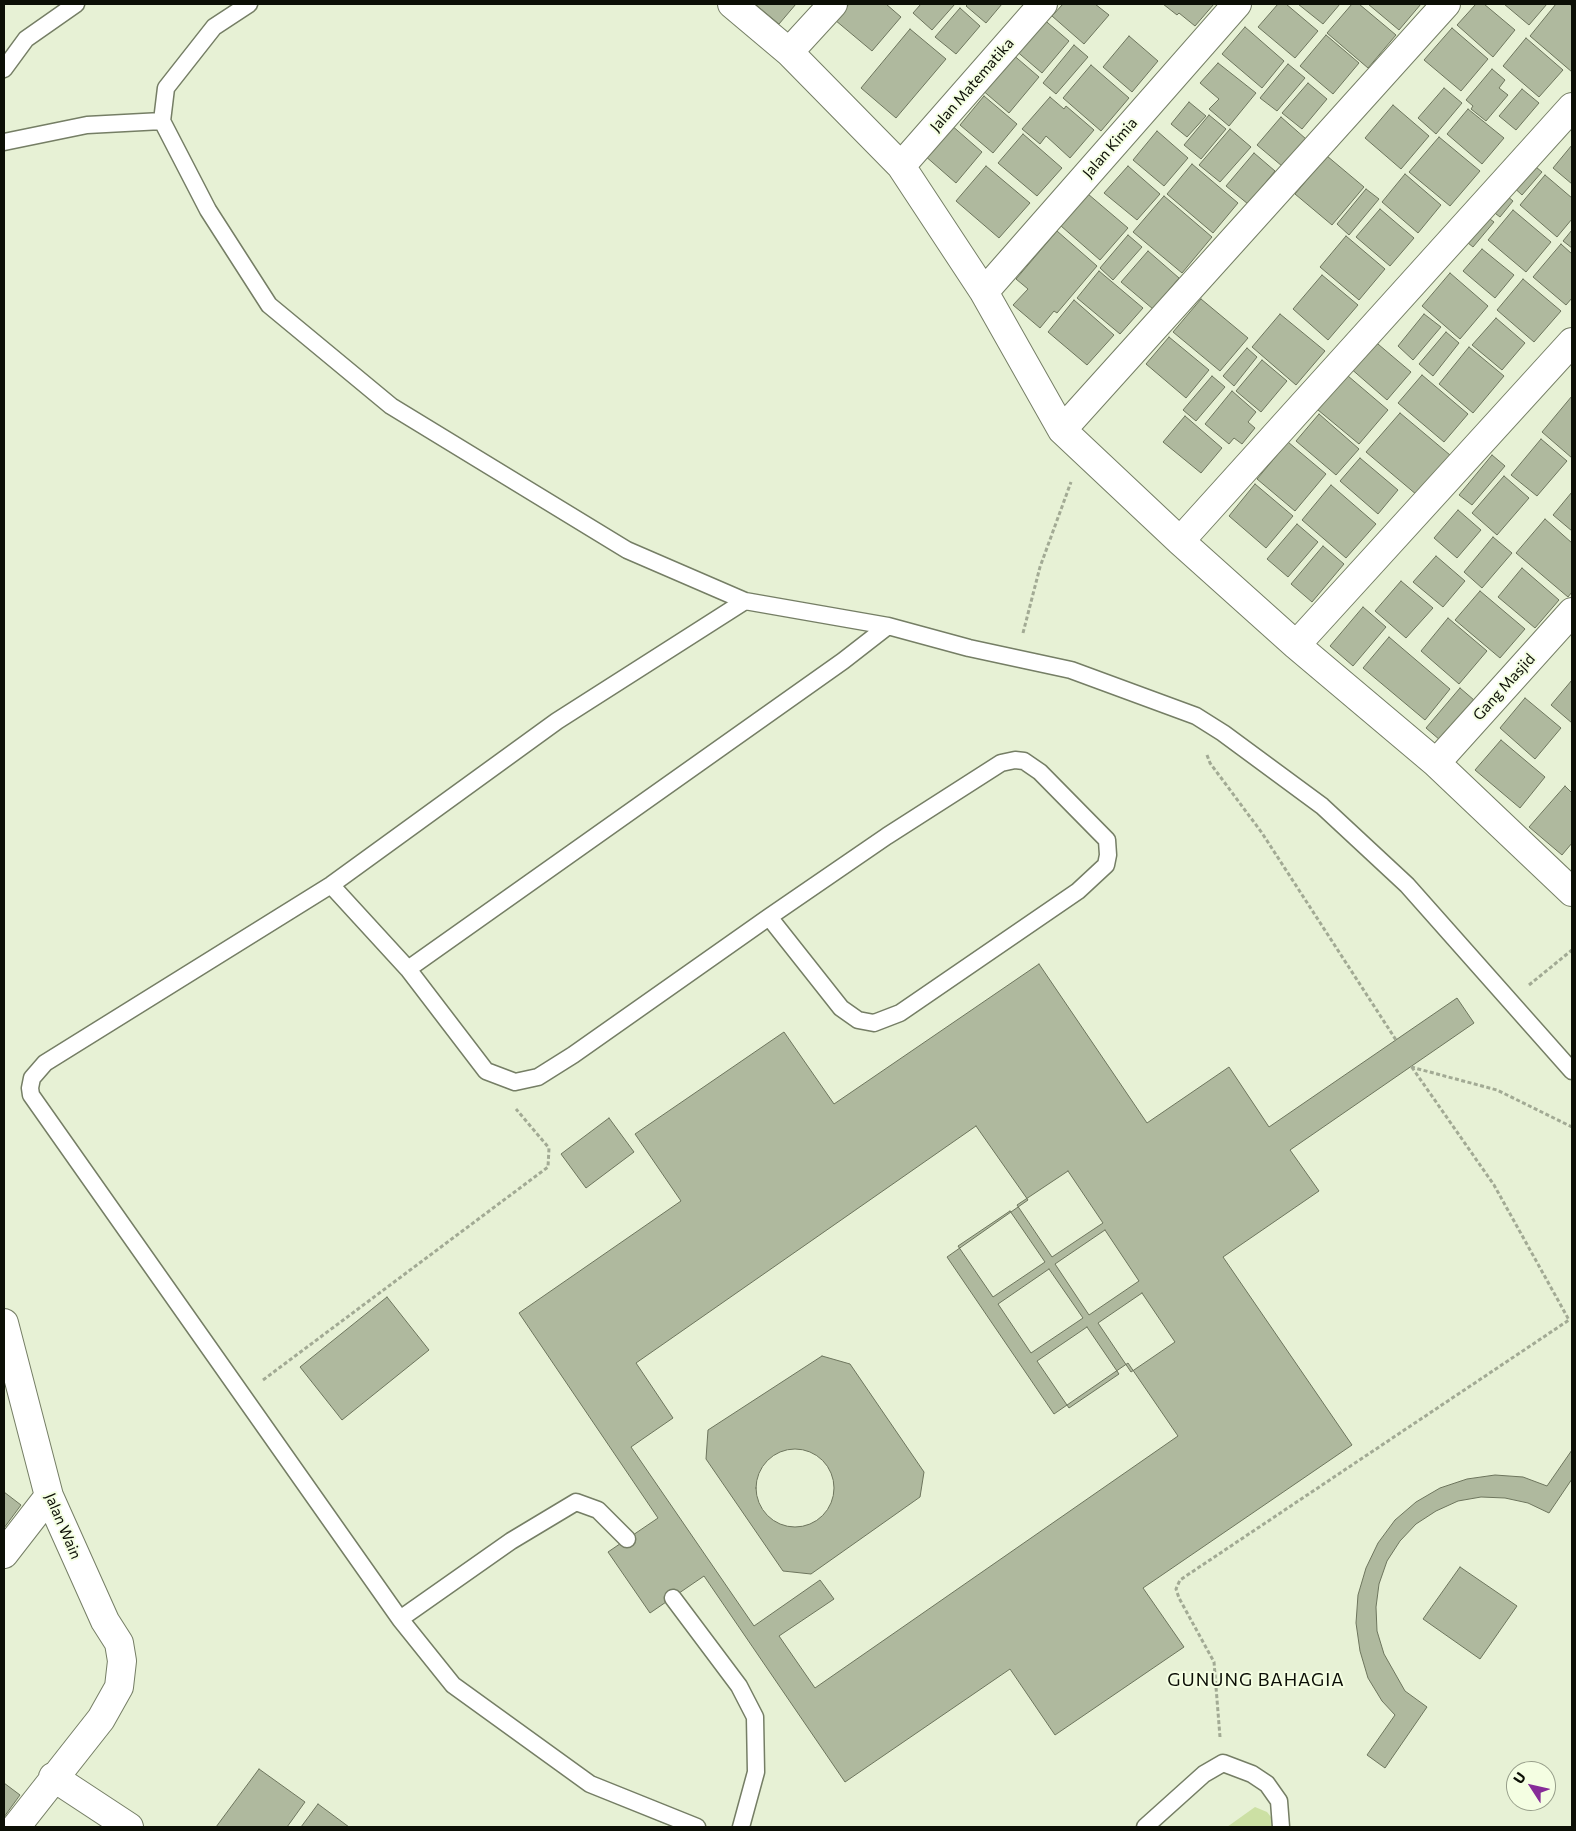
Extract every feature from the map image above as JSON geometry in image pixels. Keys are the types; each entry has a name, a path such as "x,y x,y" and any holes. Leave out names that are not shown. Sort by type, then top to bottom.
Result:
{"street":[{"path":"732,4 789,52 901,166 984,292 1062,430 1180,541 1296,645 1436,763 1571,888"},
{"path":"789,52 833,4"},
{"name":"Jalan Matematika","path":"901,166 1043,4"},
{"name":"Jalan Kimia","path":"984,292 1237,4"},
{"path":"1062,430 1446,4"},
{"path":"1180,541 1572,107"},
{"path":"1296,645 1572,342"},
{"name":"Gang Masjid","path":"1436,763 1572,612"},
{"name":"Jalan Wain","path":"4,1323 49,1496 105,1621 119,1643 122,1661 119,1687 102,1719 53,1777 16,1827"},
{"path":"4,1554 49,1496"},
{"path":"53,1777 129,1827"}],"lane":[{"path":"4,68 26,39 76,4"},
{"path":"249,4 214,27 166,88 162,121 208,210 269,305 376,394 391,406 627,550 745,601 888,626 1071,670 1196,716 1223,733 1322,806 1407,885 1572,1071"},
{"path":"4,142 87,125 162,121"},
{"path":"697,1827 590,1784 453,1685 400,1619 31,1095 30,1088 32,1078 45,1063 331,885 557,721 745,601"},
{"path":"408,969 843,661 888,626"},
{"path":"331,885 408,969 486,1071 514,1082 538,1077 769,918 945,797 1001,762 1024,761 1040,772 1107,840 1108,855 1106,865 1078,891 900,1013 874,1023 858,1020 841,1008 769,918"},
{"path":"400,1619 511,1541 576,1502 598,1510 627,1539"},
{"path":"673,1598 739,1686 755,1717 756,1772 740,1827"},
{"path":"1144,1827 1204,1774 1223,1763 1252,1774 1267,1784 1279,1801 1281,1827"}],"path":[{"path":"1017,658 1040,567 1067,490 1086,452"},
{"path":"1196,716 1210,763 1262,833 1396,1040"},
{"path":"1509,1002 1572,950"},
{"path":"1223,1763 1214,1662 1179,1598 1176,1589 1180,1580 1568,1320 1494,1185 1411,1066 1497,1090 1572,1128"},
{"path":"243,1396 548,1167 548,1148 486,1071"}],"green space":[{"path":"1255,1807 1267,1812 1271,1817 1272,1827 1227,1827"}],"building":[{"path":"755,4 796,4 779,24"},
{"path":"849,4 886,4 901,17 872,51 835,20"},
{"path":"921,4 955,4 932,30 913,13"},
{"path":"968,4 1002,4 986,23 966,6"},
{"path":"1063,4 1095,4 1109,15 1084,44 1052,16"},
{"path":"1163,4 1214,4 1195,26 1179,13 1177,15"},
{"path":"1278,4 1286,4 1318,31 1295,58 1258,27"},
{"path":"1298,4 1340,4 1323,24"},
{"path":"1352,4 1359,4 1396,35 1368,68 1327,33"},
{"path":"1368,4 1421,4 1399,30"},
{"path":"1476,4 1484,4 1515,30 1493,57 1457,25"},
{"path":"1504,4 1547,4 1529,25"},
{"path":"1556,4 1569,4 1572,6 1572,72 1530,36"},
{"path":"960,8 980,26 956,54 935,37"},
{"path":"1041,17 1069,41 1042,73 1014,49"},
{"path":"1245,27 1284,61 1262,88 1222,54"},
{"path":"1452,28 1488,59 1461,91 1424,60"},
{"path":"910,29 946,59 896,118 861,88"},
{"path":"1326,35 1359,63 1333,94 1300,66"},
{"path":"1129,36 1158,61 1132,92 1103,67"},
{"path":"1526,38 1563,70 1539,97 1503,66"},
{"path":"1074,45 1088,57 1056,94 1043,83"},
{"path":"1011,53 1039,77 1009,113 981,89"},
{"path":"1218,63 1256,93 1229,126 1209,109 1219,99 1200,83"},
{"path":"1288,64 1305,78 1277,111 1260,98"},
{"path":"1091,65 1129,98 1101,131 1063,98"},
{"path":"1492,69 1505,80 1499,88 1508,95 1486,121 1471,109 1473,106 1466,100"},
{"path":"1308,83 1327,99 1302,129 1282,113"},
{"path":"1444,88 1462,103 1436,134 1418,118"},
{"path":"1522,89 1539,103 1516,130 1499,116"},
{"path":"984,96 1017,124 993,153 960,125"},
{"path":"1050,97 1064,109 1066,106 1094,130 1070,158 1046,136 1040,144 1022,129"},
{"path":"1189,102 1206,116 1187,137 1171,124"},
{"path":"1393,105 1429,136 1401,169 1365,138"},
{"path":"1468,109 1504,138 1482,164 1447,134"},
{"path":"1209,115 1226,129 1201,159 1184,145"},
{"path":"1281,117 1306,139 1282,166 1257,145"},
{"path":"950,124 982,152 956,183 924,155"},
{"path":"1230,129 1251,147 1220,182 1199,165"},
{"path":"1157,131 1188,158 1164,186 1133,160"},
{"path":"1023,134 1062,168 1037,196 998,163"},
{"path":"1439,137 1480,171 1450,206 1409,172"},
{"path":"1572,145 1572,184 1553,168"},
{"path":"1254,153 1275,171 1248,204 1226,186"},
{"path":"1327,156 1364,187 1332,225 1295,194"},
{"path":"1530,162 1542,172 1522,195 1510,184"},
{"path":"1192,164 1238,203 1213,233 1167,194"},
{"path":"986,166 1030,203 999,238 956,201"},
{"path":"1128,166 1160,194 1137,220 1104,193"},
{"path":"1405,174 1441,205 1418,233 1382,202"},
{"path":"1545,175 1572,198 1572,219 1557,237 1520,205"},
{"path":"1366,189 1379,199 1349,235 1337,224"},
{"path":"1501,191 1513,201 1500,217 1487,207"},
{"path":"1088,194 1128,228 1100,260 1061,226"},
{"path":"1164,196 1212,237 1182,273 1133,232"},
{"path":"1380,209 1414,238 1390,266 1356,237"},
{"path":"1513,210 1551,242 1526,272 1488,240"},
{"path":"1483,214 1494,222 1473,247 1462,238"},
{"path":"1572,230 1572,248 1563,241"},
{"path":"1057,231 1097,266 1057,313 1054,311 1040,328 1013,305 1028,289 1016,279"},
{"path":"1128,235 1142,247 1113,280 1100,268"},
{"path":"1346,236 1385,269 1359,300 1320,267"},
{"path":"1561,244 1572,254 1572,298 1566,305 1533,277"},
{"path":"1482,249 1514,275 1495,298 1463,271"},
{"path":"1148,251 1179,278 1153,309 1121,282"},
{"path":"1099,271 1143,308 1120,334 1077,298"},
{"path":"1450,273 1488,306 1460,339 1422,306"},
{"path":"1322,275 1358,305 1328,340 1293,309"},
{"path":"1523,279 1561,311 1534,342 1497,310"},
{"path":"1201,299 1248,338 1220,371 1173,332"},
{"path":"1074,300 1114,335 1087,365 1048,332"},
{"path":"1280,314 1325,351 1296,385 1252,347"},
{"path":"1424,314 1441,327 1413,360 1398,346"},
{"path":"1496,318 1525,343 1502,370 1472,345"},
{"path":"1446,332 1459,343 1433,376 1419,364"},
{"path":"1169,337 1209,370 1186,398 1146,364"},
{"path":"1372,339 1411,372 1387,400 1349,367"},
{"path":"1469,347 1504,376 1473,413 1439,384"},
{"path":"1247,348 1257,357 1234,386 1223,376"},
{"path":"1262,360 1287,381 1261,412 1236,391"},
{"path":"1341,370 1388,410 1359,444 1312,405"},
{"path":"1422,375 1468,414 1444,442 1398,403"},
{"path":"1212,376 1225,387 1196,421 1183,410"},
{"path":"1232,391 1256,412 1248,422 1255,428 1242,444 1234,438 1229,444 1205,424"},
{"path":"1572,396 1572,458 1542,432"},
{"path":"1400,413 1450,455 1417,495 1366,452"},
{"path":"1319,414 1359,449 1336,475 1296,441"},
{"path":"1185,416 1222,448 1201,473 1163,442"},
{"path":"1541,439 1567,461 1537,496 1511,475"},
{"path":"1288,442 1326,474 1295,511 1257,479"},
{"path":"1492,455 1505,466 1472,505 1459,495"},
{"path":"1360,458 1398,490 1378,514 1340,481"},
{"path":"1504,476 1529,498 1497,535 1472,513"},
{"path":"1255,484 1293,516 1266,548 1229,516"},
{"path":"1331,485 1376,524 1346,558 1302,520"},
{"path":"1572,492 1572,531 1553,515"},
{"path":"1458,510 1481,530 1457,558 1434,538"},
{"path":"1545,519 1572,543 1572,592 1568,597 1516,553"},
{"path":"1297,524 1318,542 1288,577 1267,559"},
{"path":"1493,537 1512,553 1482,588 1464,572"},
{"path":"1323,546 1344,564 1312,602 1291,584"},
{"path":"1436,556 1465,581 1443,607 1413,582"},
{"path":"1522,568 1559,600 1535,628 1498,597"},
{"path":"1401,581 1433,608 1406,638 1375,611"},
{"path":"1480,591 1525,629 1500,658 1455,620"},
{"path":"1363,607 1386,627 1353,666 1330,646"},
{"path":"1448,618 1487,651 1459,684 1421,651"},
{"path":"1389,637 1450,689 1425,720 1363,668"},
{"path":"1572,680 1572,723 1551,705"},
{"path":"1460,688 1474,700 1440,740 1426,728"},
{"path":"1525,698 1561,728 1535,759 1500,728"},
{"path":"1501,740 1545,777 1520,808 1475,770"},
{"path":"1565,786 1572,793 1572,843 1562,855 1529,827"},
{"path":"1039,964 1147,1123 1229,1067 1269,1127 1457,998 1474,1023 1290,1150 1319,1191 1223,1257 1352,1445 1143,1588 1184,1647 1055,1735 1010,1669 845,1782 704,1576 650,1613 608,1552 658,1518 519,1313 681,1201 635,1134 784,1032 834,1104"},
{"path":"609,1118 634,1152 586,1188 561,1154"},
{"path":"976,1126 1028,1200 947,1257 1054,1414 1128,1363 1178,1436 815,1688 779,1636 834,1599 820,1580 754,1626 631,1447 673,1418 636,1363"},
{"path":"1068,1171 1103,1223 1052,1257 1017,1205"},
{"path":"1010,1211 1045,1262 993,1297 958,1246"},
{"path":"1105,1230 1139,1281 1089,1315 1055,1264"},
{"path":"1049,1269 1083,1318 1031,1353 998,1304"},
{"path":"1142,1293 1175,1342 1131,1372 1098,1323"},
{"path":"387,1297 429,1350 342,1420 300,1367"},
{"path":"1087,1327 1119,1374 1069,1408 1037,1361"},
{"path":"822,1356 850,1364 924,1472 920,1497 811,1574 783,1571 706,1459 708,1430"},
{"path":"795,1449 810,1452 823,1460 831,1473 834,1488 831,1503 823,1516 810,1524 795,1527 780,1524 767,1516 759,1503 756,1488 759,1473 767,1460 780,1452"},
{"path":"1572,1450 1572,1479 1549,1513 1528,1503 1505,1498 1481,1497 1458,1501 1436,1511 1416,1524 1400,1541 1387,1561 1379,1584 1376,1607 1377,1631 1384,1654 1405,1691 1427,1707 1385,1768 1367,1755 1395,1715 1382,1701 1368,1678 1360,1651 1356,1623 1358,1595 1366,1568 1378,1543 1395,1520 1416,1502 1440,1488 1467,1479 1495,1475 1523,1477 1547,1486"},
{"path":"4,1492 21,1505 4,1528"},
{"path":"1460,1567 1517,1606 1480,1659 1423,1619"},
{"path":"259,1769 305,1802 287,1827 216,1827"},
{"path":"4,1783 20,1795 4,1817"},
{"path":"318,1804 349,1827 301,1827"}],"district":[{"name":"GUNUNG BAHAGIA","path":"1256,1680"}]}
